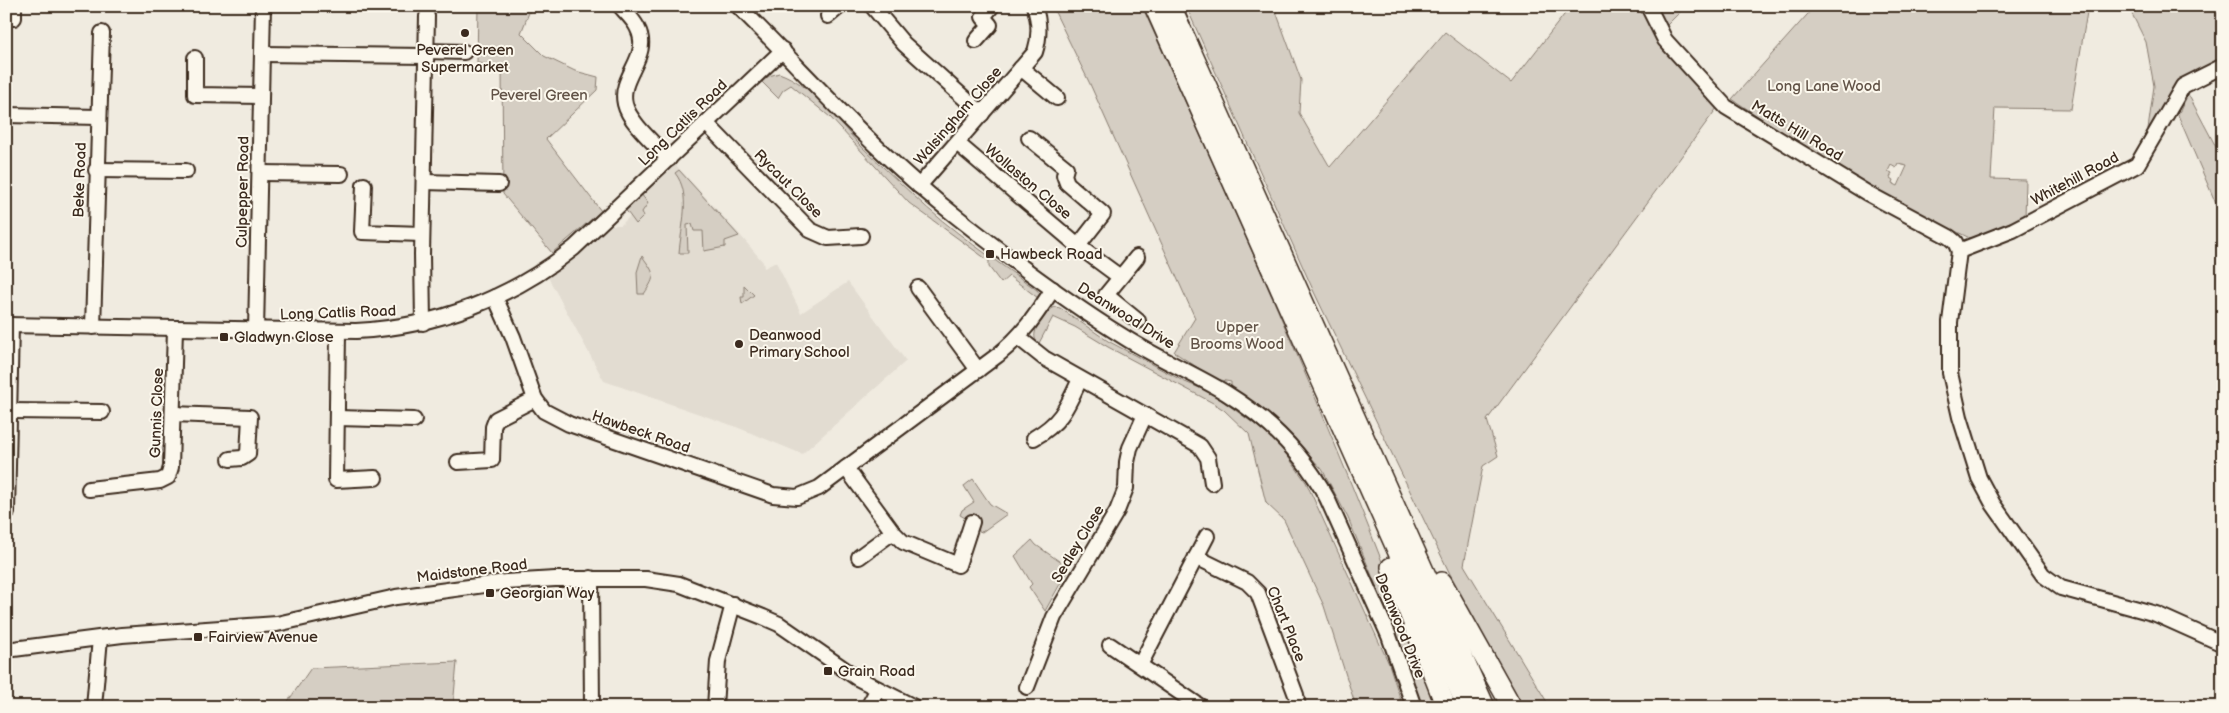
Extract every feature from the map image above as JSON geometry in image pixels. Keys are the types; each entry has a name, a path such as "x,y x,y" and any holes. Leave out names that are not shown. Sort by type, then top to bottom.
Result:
{"highway":[{"path":"1154,6 1467,707"},
{"path":"1172,6 1485,707"},
{"path":"1359,464 1370,514 1446,707"},
{"path":"1389,493 1407,513 1451,600 1512,707"}],"street":[{"path":"6,18 14,18 14,6"},
{"name":"Culpepper Road","path":"256,331 263,6"},
{"path":"620,6 637,26 642,43 639,59 625,87 625,105 631,118 668,159"},
{"name":"Deanwood Drive","path":"738,6 878,148 962,221 1054,289 1124,337 1225,392 1245,405 1277,432 1298,454 1316,478 1338,519 1389,636 1414,707"},
{"path":"828,16 840,6"},
{"path":"872,6 904,44 982,114"},
{"path":"976,41 990,25 983,17 992,6"},
{"name":"Walsingham Close","path":"920,186 1035,52 1039,24 1034,6"},
{"name":"Matts Hill Road","path":"1648,6 1665,40 1726,107 1867,193 1948,237 1955,242 1959,251"},
{"path":"423,323 422,234 427,16"},
{"name":"Beke Road","path":"93,327 96,170 102,33"},
{"name":"Long Catlis Road","path":"8,325 338,332 386,329 423,323 463,311 495,297 563,257 585,239 783,50"},
{"path":"262,54 426,54 464,52"},
{"path":"195,58 195,95 261,96"},
{"name":"Whitehill Road","path":"1959,251 2014,230 2137,165 2183,86 2223,66"},
{"name":"Walsingham Close","path":"1021,68 1057,98"},
{"path":"6,114 98,117"},
{"name":"Rycaut Close","path":"706,123 810,230 822,237 833,239 861,236"},
{"name":"Wollaston Close","path":"1029,138 1066,168 1064,175 1067,183 1103,214 1078,246"},
{"name":"Wollaston Close","path":"957,143 1078,246 1120,277"},
{"path":"96,170 186,171"},
{"path":"260,173 341,174"},
{"path":"424,182 499,184"},
{"path":"364,185 362,232 422,234"},
{"path":"1959,251 1950,322 1950,373 1960,417 1979,478 1994,504 2043,575 2061,588 2156,614 2223,644"},
{"path":"1137,257 1106,295 1138,321"},
{"path":"918,288 978,370"},
{"name":"Hawbeck Road","path":"495,297 513,337 535,399 544,411 569,424 782,497 797,497 810,493 846,468 1018,338 1054,289"},
{"path":"7,512 8,325"},
{"name":"Gunnis Close","path":"89,489 160,481 168,477 171,467 175,329"},
{"path":"338,332 336,480 375,478"},
{"path":"1018,338 1044,358 1204,449 1208,458 1212,483"},
{"path":"1034,438 1052,427 1060,418 1080,379"},
{"path":"458,462 492,460 493,427 496,419 535,399"},
{"path":"9,411 102,412"},
{"path":"173,414 250,417 248,454 242,458 230,459"},
{"name":"Sedley Close","path":"1028,687 1054,617 1117,512 1125,494 1130,448 1145,415"},
{"path":"337,418 414,420"},
{"path":"846,468 893,532 909,546 958,565 972,522"},
{"path":"859,558 893,532"},
{"path":"1140,665 1207,536"},
{"name":"Chart Place","path":"1196,557 1247,582 1258,593 1296,695 1298,707"},
{"path":"591,578 592,707"},
{"name":"Maidstone Road","path":"6,650 100,638 277,624 396,597 506,582 591,578 672,582 733,604 779,624 857,678 914,707"},
{"path":"715,707 718,661 733,604"},
{"path":"94,707 100,638"},
{"path":"1110,645 1201,707"},
{"path":"868,707 878,689"}],"shaded area":[{"name":"Deanwood Primary School","path":"674,163 740,235 763,262 764,268 776,262 801,313 848,282 906,361 802,454 734,426 604,381 548,277 583,251 612,225 621,225 630,216 625,209"}],"green space":[{"name":"Peverel Green","path":"478,6 534,6 530,10 521,33 544,56 575,71 598,77 597,90 546,139 601,211 552,253 503,194 502,67 477,63"},
{"name":"Upper Brooms Wood","path":"1052,6 1142,6 1259,266 1333,441 1404,618 1436,707 1420,707 1407,660 1348,518 1322,469 1282,427 1231,390 1231,382 1215,379 1174,352 1195,318 1090,84"},
{"path":"1186,6 1274,6 1301,80 1299,113 1330,167 1445,32 1511,83 1571,6 1641,6 1650,29 1717,108 1487,420 1498,456 1483,466 1464,565 1550,707 1524,707 1450,574 1314,292"},
{"path":"1655,6 1686,6 1664,28"},
{"name":"Long Lane Wood","path":"1815,6 2088,6 2071,109 1995,108 1991,179 2026,180 2025,219 1976,241 1870,190 1732,99","holes":["1898,164 1907,166 1898,186 1892,183 1893,180 1890,178 1892,173 1888,171 1891,165 1896,168"]},
{"path":"2128,6 2223,6 2223,58 2178,82 2148,129 2154,86 2146,42"},
{"path":"779,73 791,78 812,93 858,143 942,221 1037,290 1040,294 1038,298 1009,276 1001,283 989,267 989,261 909,203 830,117 791,85 783,90 778,98 762,82 769,76"},
{"path":"2188,94 2223,160 2223,220 2178,115"},
{"path":"679,170 739,236 725,241 725,247 704,251 703,231 694,231 692,224 687,225 688,253 679,253 684,201 680,181 675,173"},
{"path":"641,194 648,203 642,212 644,216 636,224 625,209"},
{"path":"642,256 652,271 653,278 644,294 638,294 637,272"},
{"path":"744,285 754,295 742,304 741,297 744,297"},
{"path":"1055,307 1060,308 1108,341 1185,382 1212,393 1276,440 1306,482 1389,664 1403,707 1356,707 1324,606 1284,520 1266,503 1249,434 1224,410 1213,403 1108,347 1075,327 1053,317 1038,345 1035,339 1037,326 1045,314"},
{"path":"973,479 990,504 1007,514 982,532 976,530 972,522 960,515 962,510 974,502 964,486"},
{"path":"1032,540 1036,545 1069,568 1045,611 1029,587 1032,584 1015,556"},
{"path":"1451,607 1507,707 1496,707"},
{"path":"457,662 453,707 284,707 311,668"}],"place":[{"name":"Peverel Green Supermarket","path":"465,33"},
{"name":"Hawbeck Road","path":"990,254"},
{"name":"Gladwyn Close","path":"224,337"},
{"name":"Deanwood Primary School","path":"739,344"},
{"name":"Georgian Way","path":"490,593"},
{"name":"Fairview Avenue","path":"198,637"},
{"name":"Grain Road","path":"828,671"}]}
